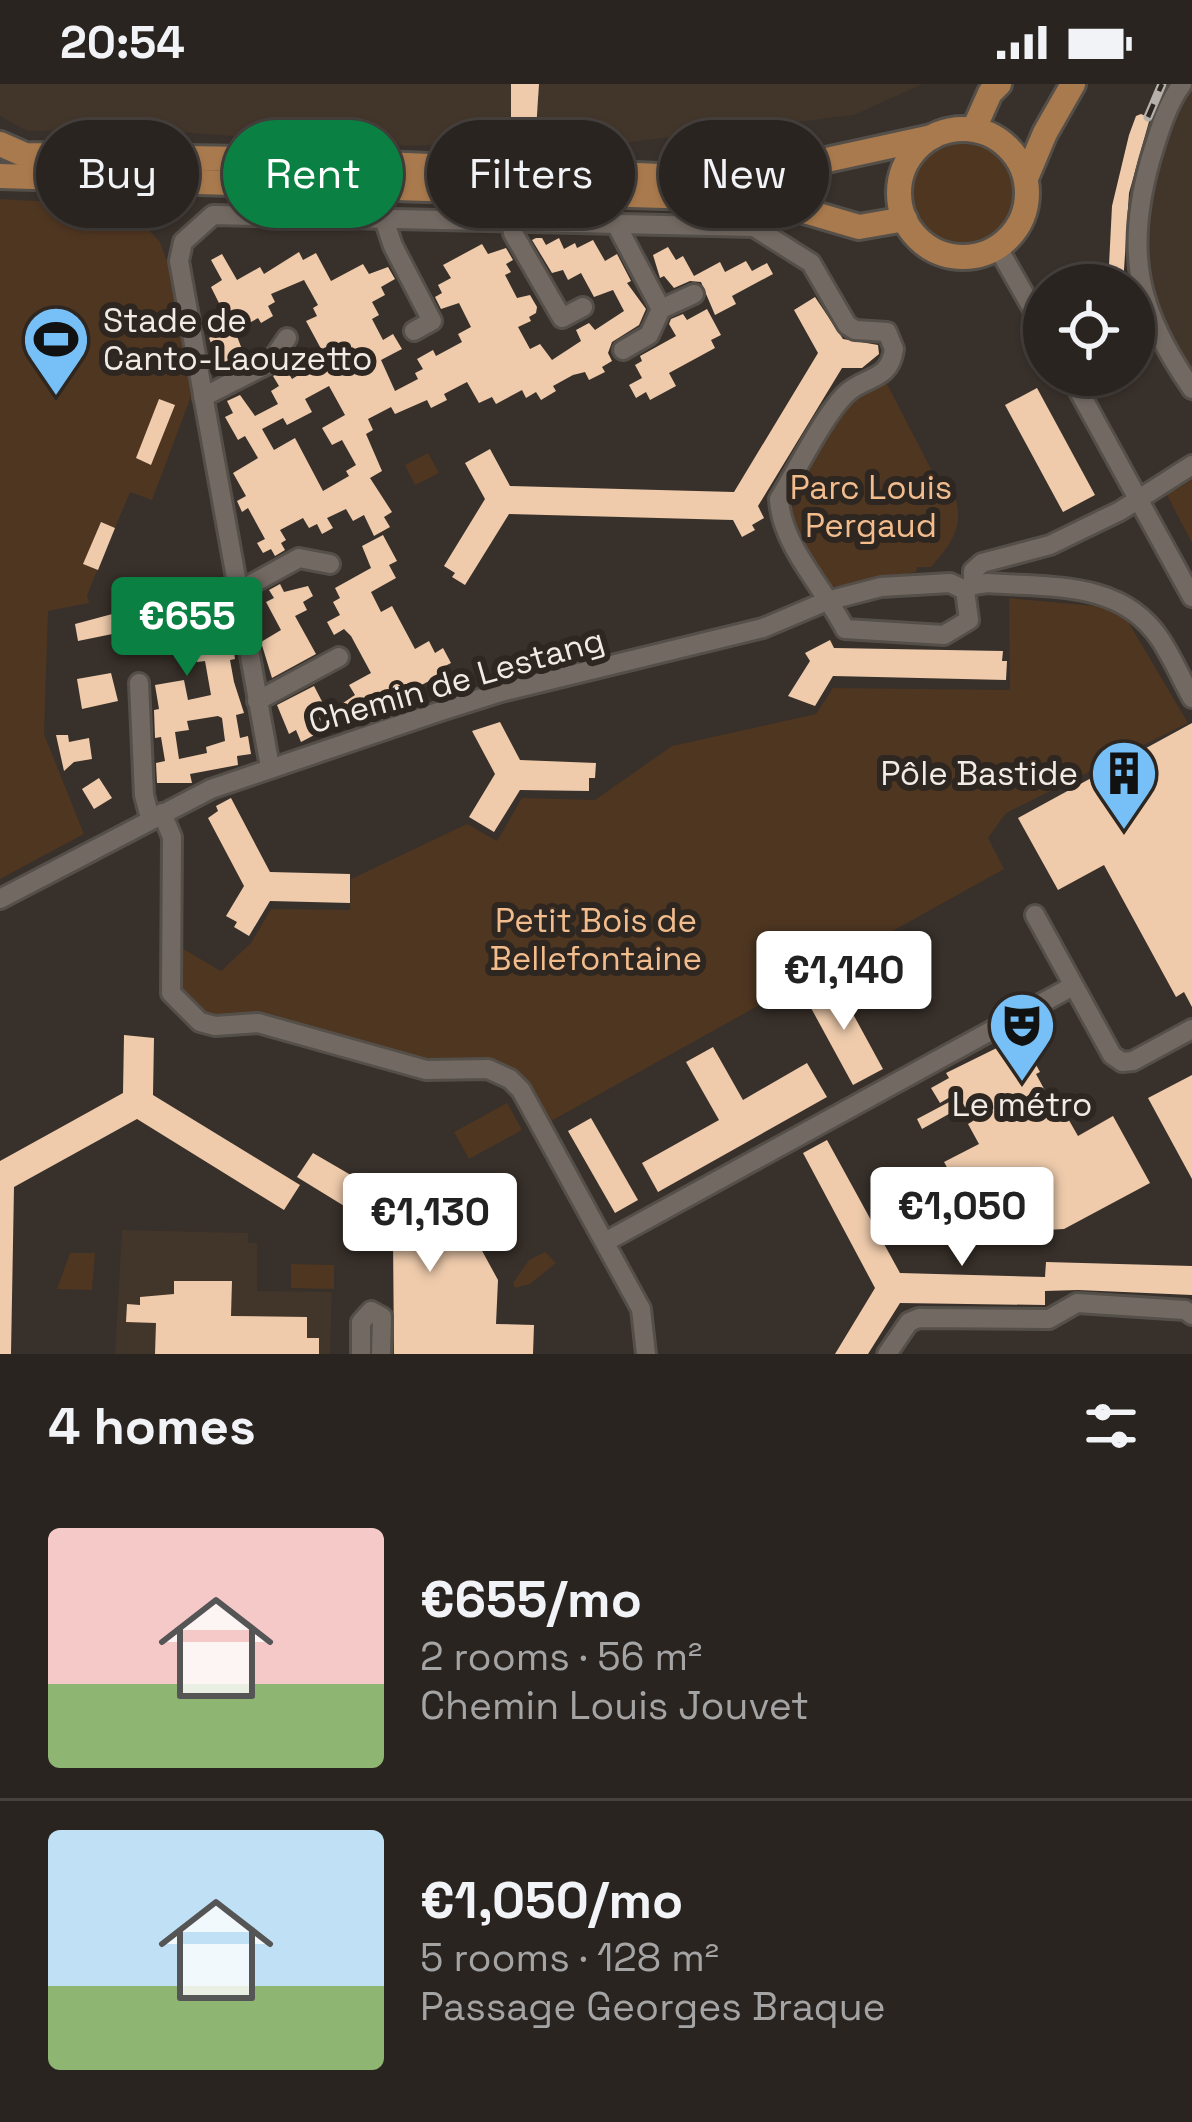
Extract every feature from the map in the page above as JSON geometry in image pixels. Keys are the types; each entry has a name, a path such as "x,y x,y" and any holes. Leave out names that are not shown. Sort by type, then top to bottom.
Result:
{"main road":[{"path":"974,129 989,93 999,84"},
{"path":"1026,178 1072,91"},
{"path":"0,144 25,155 291,160 683,177 799,166 948,130 974,129 1010,148 1026,178 1028,193 1021,222 998,248 977,256 948,255 922,242 904,219 899,190 902,176 914,152 932,137"},
{"path":"0,176 730,199 784,205 859,227 904,219"}],"street":[{"path":"1182,84 1158,134 1145,181 1136,268 1162,344 1192,389"},
{"path":"223,215 213,215 192,230 178,261 270,767"},
{"path":"635,224 754,227 811,263 847,325 887,332 894,349 886,371 849,391 779,499 780,514 845,629 856,633 956,631 969,620 965,582 982,563 1050,544 1192,465"},
{"path":"387,228 432,321 415,331"},
{"path":"512,228 562,318 583,307"},
{"path":"618,228 661,309"},
{"path":"998,248 1023,292"},
{"path":"623,350 649,335 661,309 694,294"},
{"path":"203,397 270,363 286,338"},
{"path":"1082,396 1192,597"},
{"path":"237,592 299,559 330,564"},
{"name":"Chemin de Lestang","path":"0,899 156,815 270,767 500,692 778,624 827,601 901,584 965,582 1092,591 1139,614 1160,638 1192,698"},
{"path":"257,701 339,656"},
{"path":"140,683 144,795 172,837 170,979 178,1002 200,1022 215,1027 258,1023 426,1070 500,1072 521,1090 641,1309 646,1354"},
{"path":"1035,915 1112,1055 1122,1062 1133,1061 1192,1029"},
{"path":"605,1242 1073,986"},
{"path":"886,1354 909,1322 919,1318 1049,1319 1077,1303 1185,1310 1192,1315"},
{"path":"361,1354 361,1322 371,1311 382,1317 381,1354"}],"shaded area":[{"path":"0,84 923,84 854,115 813,120 659,120 659,139 635,142 635,120 427,120 427,146 403,146 403,120 223,120 223,135 199,134 199,120 36,120 36,131 27,131 0,116"},
{"path":"1169,84 1192,84 1192,404 1168,370 1155,328 1155,264 1135,264"},
{"path":"122,1230 248,1233 248,1243 257,1243 257,1291 332,1292 330,1354 115,1354"}],"green space":[{"path":"963,140 983,144 1000,156 1012,173 1016,193 1012,213 1000,230 983,242 963,246 943,242 926,230 914,213 910,193 914,173 926,156 943,144"},
{"path":"0,199 36,201 36,228 147,228 160,242 169,267 193,391 152,500 130,492 87,595 89,603 48,611 44,734 84,834 0,879"},
{"name":"Parc Louis Pergaud","path":"886,382 947,500 956,500 956,528 931,567 831,587 824,582 786,508 795,506 792,499 811,468 805,463 848,397"},
{"path":"428,453 439,473 415,485 405,465"},
{"path":"1192,480 1192,543 1167,495"},
{"name":"Petit Bois de Bellefontaine","path":"1009,598 1106,607 1124,615 1188,723 1006,813 988,838 1004,869 544,1125 508,1075 434,1068 202,1017 174,991 175,944 221,971 251,943 271,909 350,910 351,879 467,824 497,841 522,798 595,800 672,746 816,714 833,688 1010,690"},
{"path":"507,1103 522,1130 469,1159 454,1132"},
{"path":"545,1252 556,1263 530,1284 515,1288 513,1283 529,1260"},
{"path":"70,1253 95,1253 92,1290 57,1289"},
{"path":"291,1264 334,1265 334,1289 291,1288"}],"building":[{"path":"511,84 539,84 537,120 511,120"},
{"path":"1136,116 1150,118 1129,193 1124,264 1109,264 1112,206"},
{"path":"542,238 546,245 559,238 564,249 593,240 605,261 617,254 631,281 627,283 646,309 639,325 612,342 608,353 612,361 602,367 605,372 589,380 585,372 573,375 553,386 556,391 541,400 536,392 526,398 522,390 496,404 492,397 479,403 467,382 444,394 447,400 431,408 427,400 395,414 391,407 368,419 373,430 366,434 382,471 370,478 392,512 384,517 390,527 374,536 364,515 353,521 346,509 327,518 333,528 322,534 317,524 309,528 303,518 280,530 285,550 275,556 271,549 263,553 257,543 265,539 248,508 242,512 237,501 246,496 233,473 258,458 245,436 238,440 225,417 233,413 227,401 240,395 255,416 278,404 271,391 279,386 273,376 286,369 292,379 326,358 306,321 317,316 313,308 318,305 304,280 271,294 275,302 268,306 273,316 261,323 258,318 235,331 243,352 220,365 209,338 217,334 209,321 224,313 211,287 222,280 211,260 222,254 237,280 260,267 264,274 299,252 303,260 316,253 331,281 363,264 369,274 388,267 395,279 381,287 385,295 372,302 379,315 372,319 383,340 393,334 402,349 381,360 395,391 418,379 415,373 423,369 417,359 433,350 436,356 462,342 458,334 471,327 459,303 441,309 435,297 442,293 438,285 451,278 443,265 482,244 488,254 506,248 513,260 506,264 511,272 505,275 517,298 530,295 537,307 531,321 518,327 530,349 540,344 552,360 581,341 576,330 589,323 595,330 624,311 613,290 594,297 581,273 568,280 563,270 552,273 532,240","holes":["329,386 345,415 322,428 332,445 342,440 356,465 346,471 349,476 323,491 295,438 274,450 262,429 283,418 287,425 312,412 305,399"]},
{"path":"668,247 676,260 683,256 694,276 720,262 725,272 746,261 752,271 767,263 773,274 732,296 736,304 715,315 701,282 674,288 664,276 660,278 653,255"},
{"path":"815,297 843,339 878,345 879,354 862,368 842,368 758,506 764,518 752,525 755,530 742,537 733,520 509,514 465,585 452,577 455,573 444,566 485,499 465,463 490,449 510,486 734,492 818,353 794,310"},
{"path":"707,309 721,335 711,340 715,348 669,373 676,386 650,400 646,392 636,398 629,385 642,378 635,365 642,361 640,356 676,336 671,319 683,314 687,320"},
{"path":"1023,395 1041,396 1095,495 1063,512 1005,405"},
{"path":"159,399 175,405 151,465 136,458"},
{"path":"101,522 115,528 98,570 83,564"},
{"path":"383,535 397,561 389,565 396,578 371,592 381,612 392,606 415,649 429,641 435,653 443,648 451,663 443,667 450,680 436,688 431,680 412,690 413,703 404,709 399,701 361,722 356,713 324,735 322,731 301,742 296,730 289,734 277,705 314,686 328,713 355,695 349,685 371,673 351,636 344,629 334,635 327,622 340,615 333,602 340,598 335,588 371,568 362,546"},
{"path":"219,578 224,628 230,627 235,659 230,660 234,682 244,713 236,715 240,738 248,736 251,754 237,756 238,765 190,774 192,783 157,783 156,763 165,761 161,737 155,738 154,710 159,709 155,685 184,680 188,700 211,695 205,661 197,662 196,654 184,656 180,634 196,631 193,610 171,614 175,634 134,641 132,630 78,641 75,624 131,609 129,600 136,590 166,585 168,594 191,590 189,581","holes":["222,718 225,741 206,747 207,753 179,759 175,732 189,730 187,721"]},
{"path":"280,584 284,592 308,586 313,596 303,602 307,610 295,616 316,654 272,678 261,642 281,630 266,602 274,598 269,590"},
{"path":"830,640 834,648 1003,651 1006,680 833,676 815,706 788,696 810,661 805,653"},
{"path":"111,673 118,701 82,709 77,679"},
{"path":"500,722 520,760 596,763 589,791 520,790 494,832 469,817 495,774 472,731"},
{"path":"1192,723 1192,1007 1184,992 1176,997 1104,865 1058,890 1018,818"},
{"path":"56,735 68,735 69,742 89,738 92,759 74,762 64,771"},
{"path":"99,778 112,798 94,809 82,789"},
{"path":"231,798 270,872 350,874 350,903 270,901 249,936 234,927 237,922 226,916 244,886 208,818 218,811 216,806"},
{"path":"835,981 883,1069 853,1085 805,997"},
{"path":"124,1035 154,1038 153,1095 300,1185 284,1210 137,1119 14,1187 11,1354 0,1354 0,1161 123,1093"},
{"path":"1017,1038 1040,1072 1036,1074 1056,1111 1066,1115 1078,1136 1113,1116 1150,1183 1064,1229 1009,1240 1006,1234 989,1243 944,1162 979,1144 968,1124 973,1121 957,1093 940,1103 931,1088 949,1078 946,1073"},
{"path":"713,1047 743,1100 807,1063 827,1097 658,1192 642,1163 719,1120 686,1062"},
{"path":"1192,1075 1192,1179 1148,1098"},
{"path":"951,1101 956,1110 922,1129 917,1119"},
{"path":"591,1118 638,1200 615,1213 568,1131"},
{"path":"827,1140 900,1273 1045,1277 1046,1262 1192,1266 1192,1295 1078,1290 1045,1291 1045,1305 900,1303 868,1354 835,1354 875,1288 803,1153"},
{"path":"313,1153 411,1210 424,1234 462,1214 498,1280 496,1324 534,1325 533,1354 394,1354 393,1236 297,1177"},
{"path":"174,1281 232,1281 231,1316 307,1317 307,1338 319,1338 319,1354 155,1354 156,1323 126,1322 127,1304 140,1305 140,1297 174,1294"}],"railway":[{"path":"1148,117 1162,84"}],"place":[{"name":"Stade de Canto-Laouzetto","path":"56,398"},
{"name":"Pôle Bastide","path":"1124,832"},
{"name":"Le métro","path":"1022,1084"}]}
